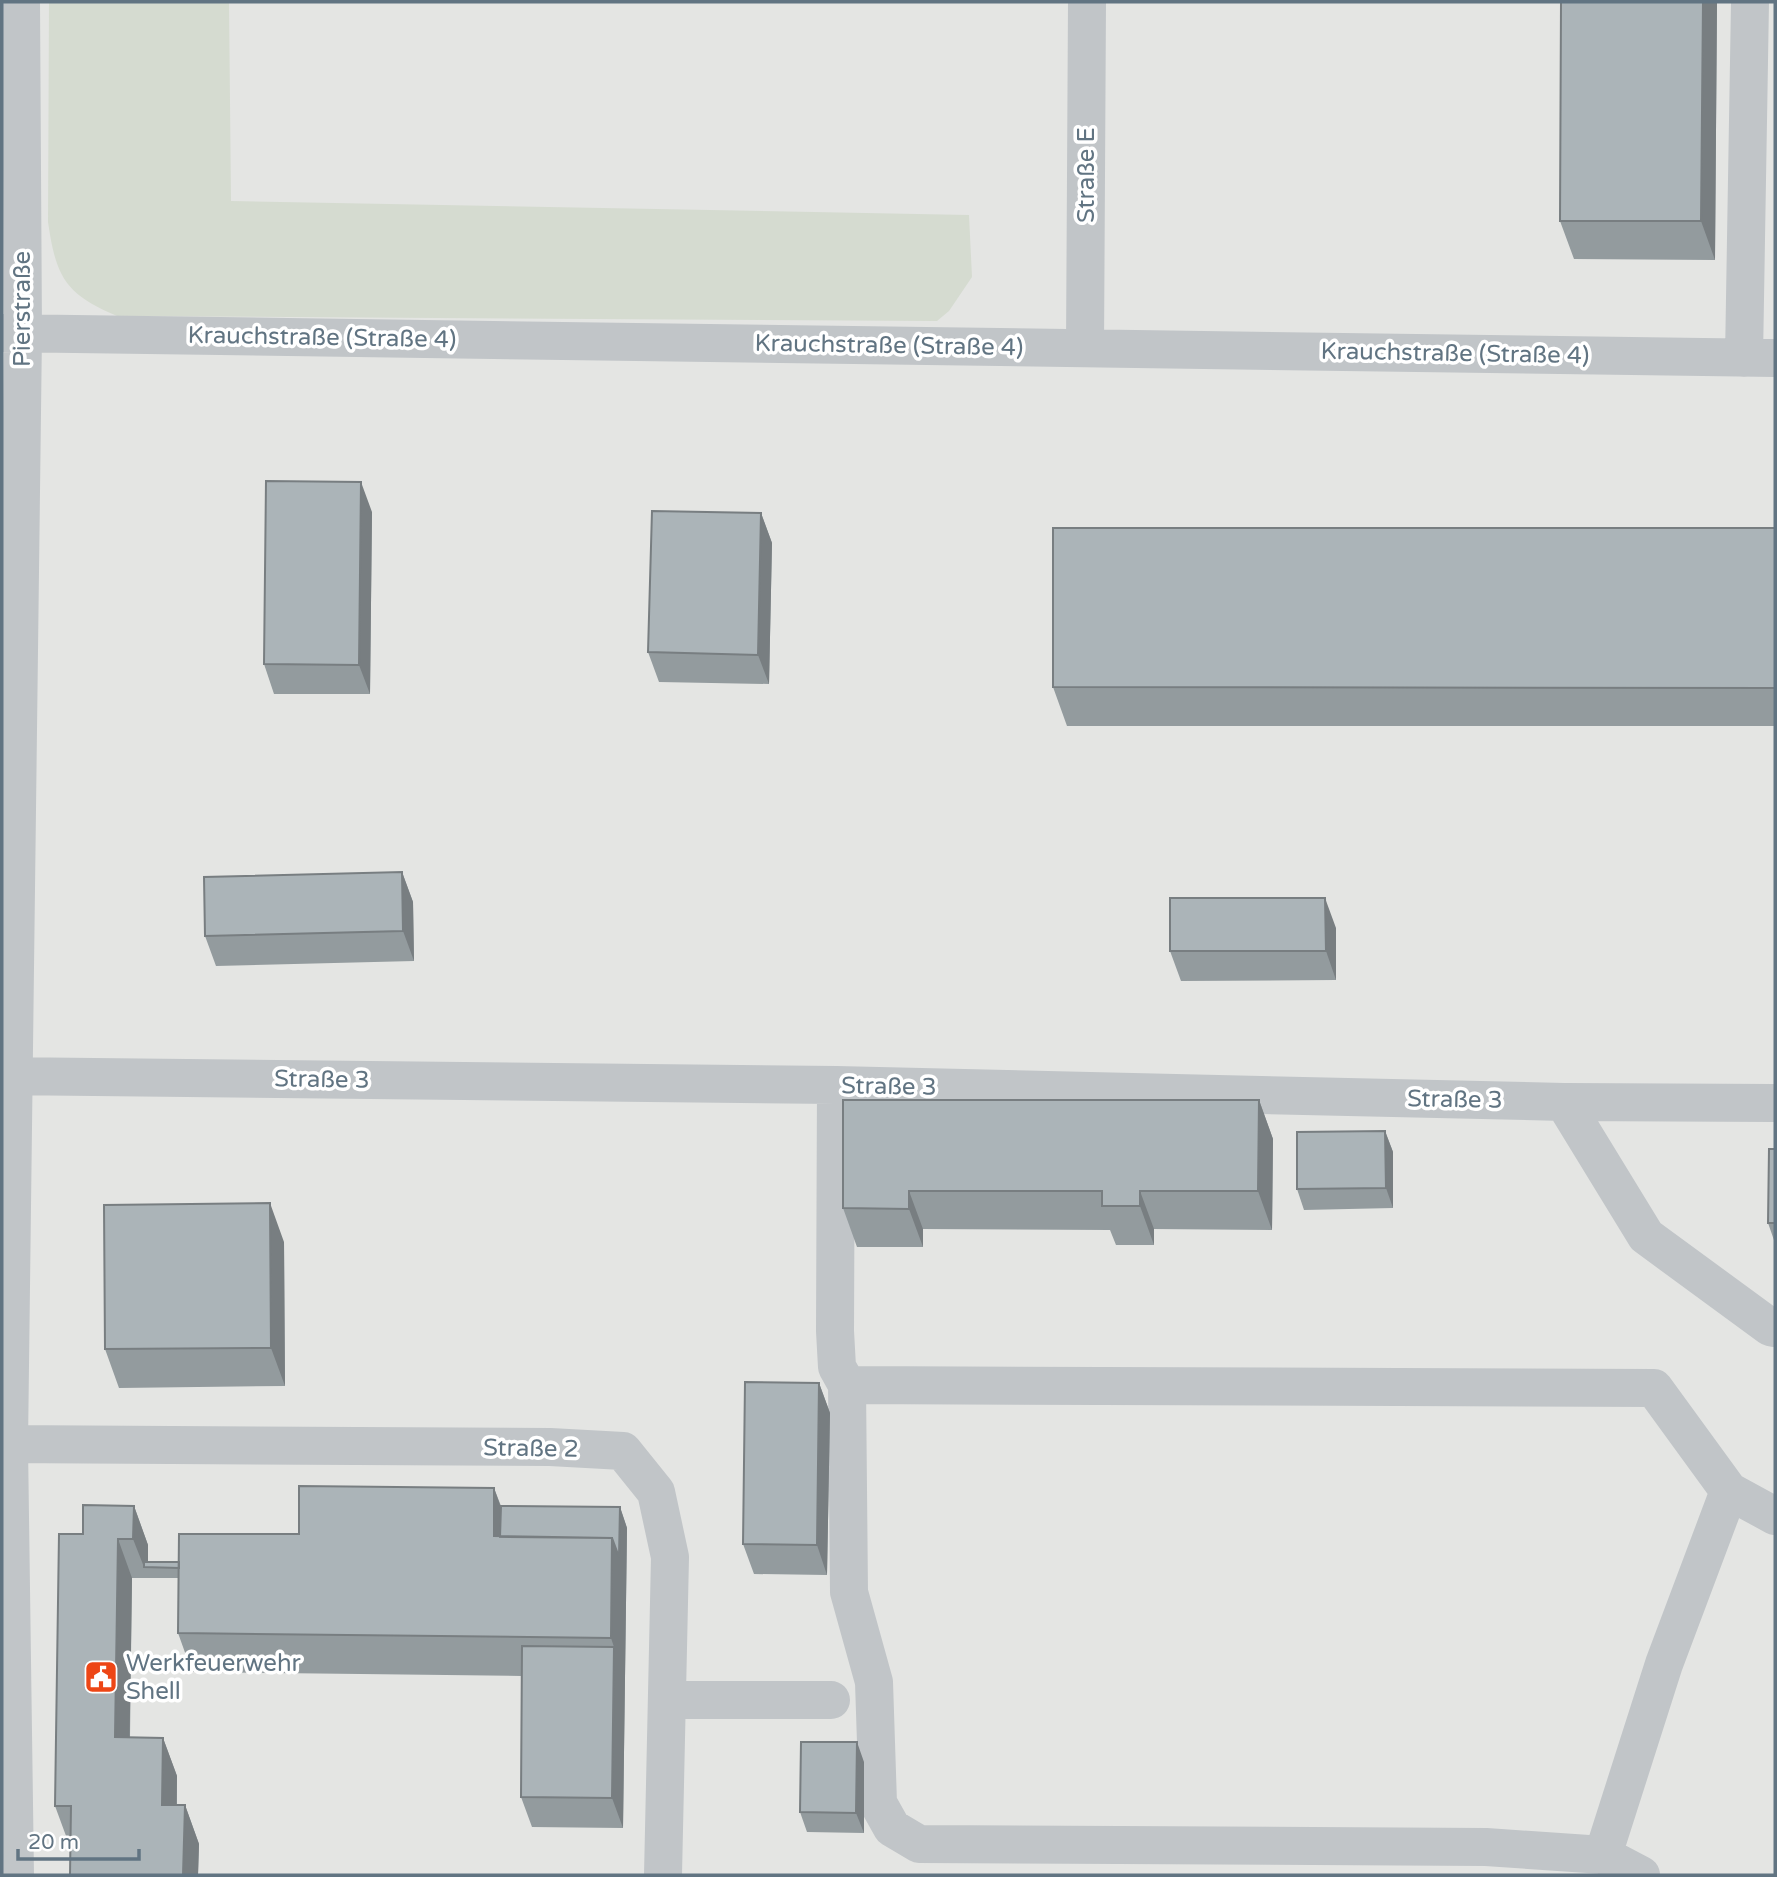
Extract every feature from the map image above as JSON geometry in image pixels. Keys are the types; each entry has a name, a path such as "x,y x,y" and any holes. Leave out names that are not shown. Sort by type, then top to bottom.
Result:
{"street":[{"name":"Pierstraße","path":"15,1875 5,1445 12,333 22,2"},
{"name":"Straße E","path":"1085,348 1087,2"},
{"path":"1750,2 1761,122 1759,358"},
{"name":"Krauchstraße (Straße 4)","path":"12,333 1759,358"},
{"name":"Straße 3","path":"7,1076 836,1085 1564,1102 1775,1103"},
{"path":"836,1085 835,1331 837,1367 847,1385 849,1592 874,1682 878,1803 892,1828 919,1843 1486,1847 1604,1856 1641,1875"},
{"path":"1564,1102 1646,1236 1775,1328"},
{"path":"847,1385 1654,1388 1729,1491 1775,1516"},
{"name":"Straße 2","path":"5,1445 536,1446 623,1451 656,1492 670,1557 663,1875"},
{"path":"1604,1856 1664,1664 1729,1491"},
{"path":"667,1700 831,1700"}],"shaded area":[{"path":"2,2 1775,2 1775,1875 2,1875"},
{"path":"49,2 229,2 231,201 969,215 972,277 949,311 937,321 117,316 85,300 74,291 60,270 51,241 48,222"}],"building":[{"path":"1561,2 1703,2 1701,221 1560,221"},
{"path":"266,481 361,482 359,665 264,664"},
{"path":"652,511 761,513 758,655 648,652"},
{"path":"1053,528 1775,528 1775,688 1053,687"},
{"path":"402,872 403,931 205,936 204,877"},
{"path":"1170,898 1325,898 1326,951 1170,951"},
{"path":"843,1100 1259,1100 1258,1191 1140,1191 1140,1206 1102,1206 1102,1191 909,1191 909,1209 843,1208"},
{"path":"1385,1131 1386,1188 1297,1189 1297,1132"},
{"path":"1769,1149 1775,1149 1775,1223 1768,1223"},
{"path":"270,1203 271,1348 105,1349 104,1205"},
{"path":"745,1382 819,1383 817,1545 743,1544"},
{"path":"299,1486 494,1488 494,1536 612,1538 611,1638 178,1633 179,1534 299,1534"},
{"name":"Werkfeuerwehr Shell","path":"83,1505 134,1506 133,1539 118,1539 115,1737 163,1738 162,1805 185,1805 183,1875 70,1875 71,1806 55,1806 59,1534 83,1534"},
{"path":"501,1506 620,1507 619,1557 612,1538 500,1537"},
{"path":"144,1562 179,1562 179,1568 144,1567"},
{"path":"522,1646 614,1647 612,1798 521,1797"},
{"path":"801,1742 857,1742 856,1813 800,1812"}],"place":[{"name":"Werkfeuerwehr Shell","path":"101,1677"}]}
